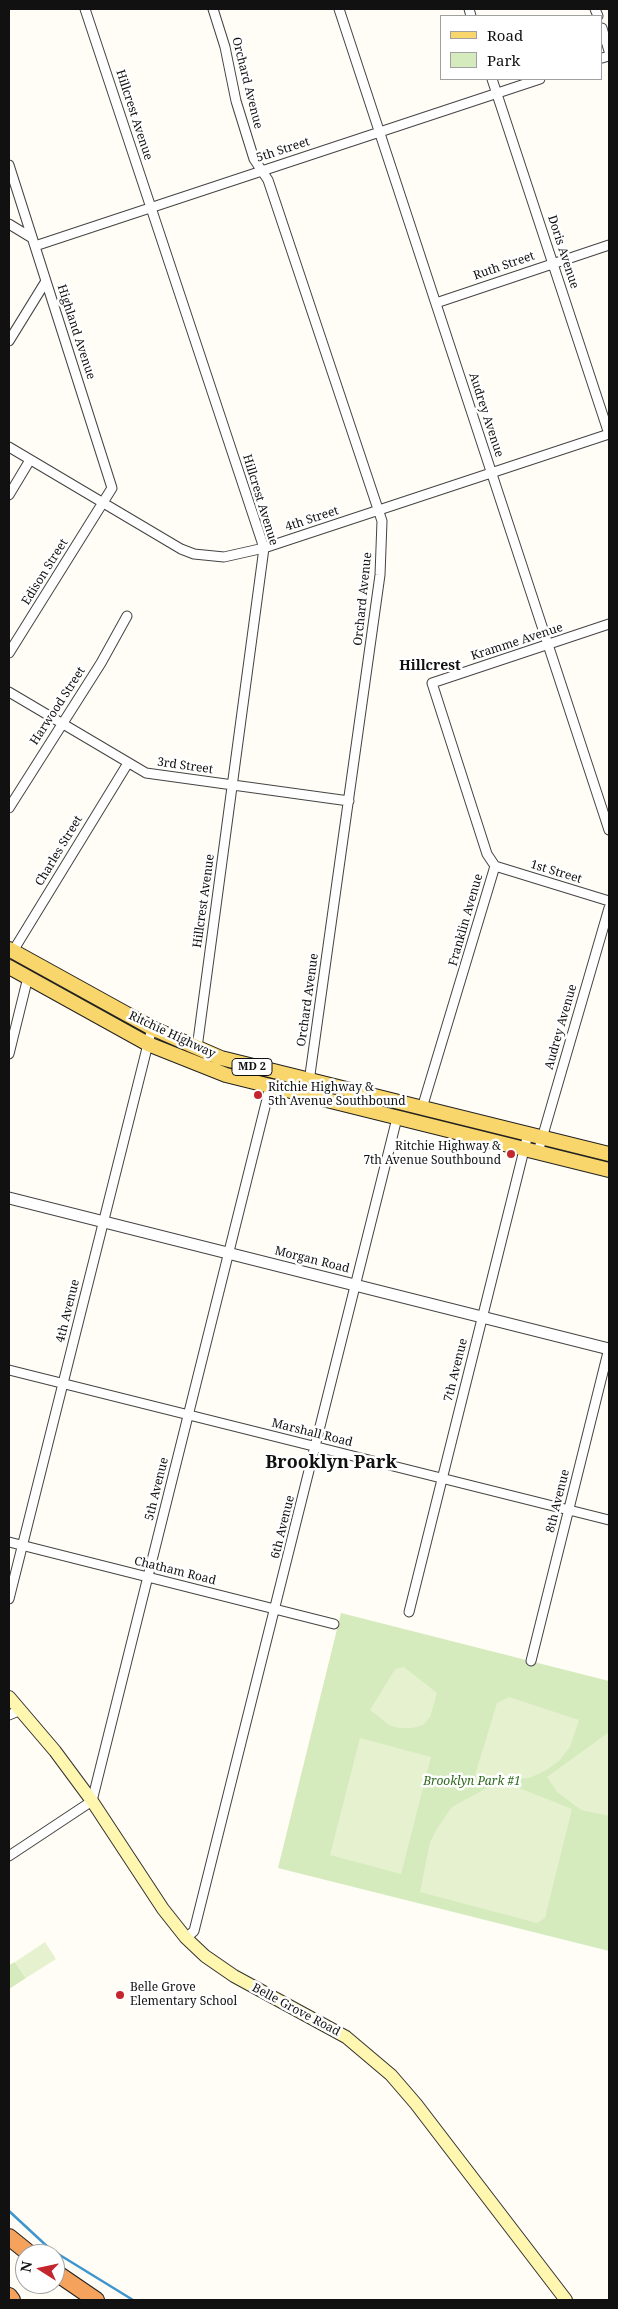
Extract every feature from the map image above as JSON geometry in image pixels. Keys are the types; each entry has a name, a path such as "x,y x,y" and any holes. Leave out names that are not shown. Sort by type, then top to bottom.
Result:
{"highway":[{"path":"65,2279 96,2300"},
{"path":"9,2296 12,2300"}],"main road":[{"name":"Ritchie Highway","path":"11,950 152,1028 197,1048 244,1065 609,1154"},
{"name":"Ritchie Highway","path":"9,967 148,1044 226,1075 609,1170"},
{"name":"Belle Grove Road","path":"9,1697 41,1732 92,1801 163,1909 186,1938 205,1956 234,1976 346,2037 391,2075 416,2104 566,2300"}],"street":[{"name":"Hillcrest Avenue","path":"85,9 264,548 197,1048"},
{"name":"Orchard Avenue","path":"213,9 229,60 239,109 254,159 268,180 382,521 380,575 307,1096"},
{"name":"Audrey Avenue","path":"339,9 609,830"},
{"path":"603,31 609,51"},
{"name":"Doris Avenue","path":"492,80 609,434"},
{"name":"5th Street","path":"33,242 151,207 537,80"},
{"name":"Highland Avenue","path":"9,166 112,488 102,504"},
{"path":"9,224 33,242"},
{"name":"Ruth Street","path":"436,303 609,245"},
{"path":"9,341 46,280"},
{"name":"4th Street","path":"9,447 180,549 194,554 224,557 264,548 609,434"},
{"path":"9,495 30,460"},
{"name":"Edison Street","path":"9,653 102,504"},
{"name":"Harwood Street","path":"9,808 101,663 127,616"},
{"name":"Kramme Avenue","path":"432,683 609,624"},
{"name":"Franklin Avenue","path":"422,1108 495,866 487,854 432,683"},
{"name":"3rd Street","path":"9,692 146,774 349,801"},
{"name":"Charles Street","path":"11,950 128,763"},
{"name":"1st Street","path":"495,866 609,901"},
{"name":"Audrey Avenue","path":"531,1151 542,1137 609,908"},
{"path":"9,1054 28,977"},
{"name":"4th Avenue","path":"9,1599 152,1028"},
{"name":"5th Avenue","path":"92,1801 270,1087"},
{"name":"6th Avenue","path":"186,1938 194,1931 397,1118"},
{"name":"7th Avenue","path":"409,1612 482,1317 531,1151 528,1134"},
{"name":"Morgan Road","path":"9,1198 609,1348"},
{"name":"8th Avenue","path":"531,1661 609,1348"},
{"name":"Marshall Road","path":"9,1370 609,1520"},
{"name":"Chatham Road","path":"9,1542 334,1624"},
{"path":"9,1714 21,1710"},
{"path":"9,1856 92,1801"}],"green space":[{"name":"Brooklyn Park #1","path":"341,1613 609,1681 609,1951 278,1868"},
{"path":"404,1667 437,1693 430,1717 423,1725 412,1728 399,1728 389,1725 370,1710 395,1669"},
{"path":"509,1697 579,1720 570,1747 559,1761 545,1771 529,1778 492,1780 475,1775 497,1703"},
{"path":"609,1732 609,1816 581,1810 557,1792 547,1777"},
{"path":"360,1738 431,1757 401,1874 330,1855"},
{"path":"514,1786 572,1809 545,1918 537,1923 420,1892 430,1842 452,1807 485,1789"},
{"path":"45,1942 56,1959 26,1978 15,1962"},
{"path":"15,1962 26,1978 9,1989 9,1965"}],"waterway":[{"path":"9,2211 50,2249 133,2300"}],"place":[{"name":"Ritchie Highway & 5th Avenue Southbound","path":"258,1095"},
{"name":"Ritchie Highway & 7th Avenue Southbound","path":"511,1154"},
{"name":"Belle Grove Elementary School","path":"120,1995"}],"district":[{"name":"Hillcrest","path":"430,666"},
{"name":"Brooklyn Park","path":"331,1463"}]}
